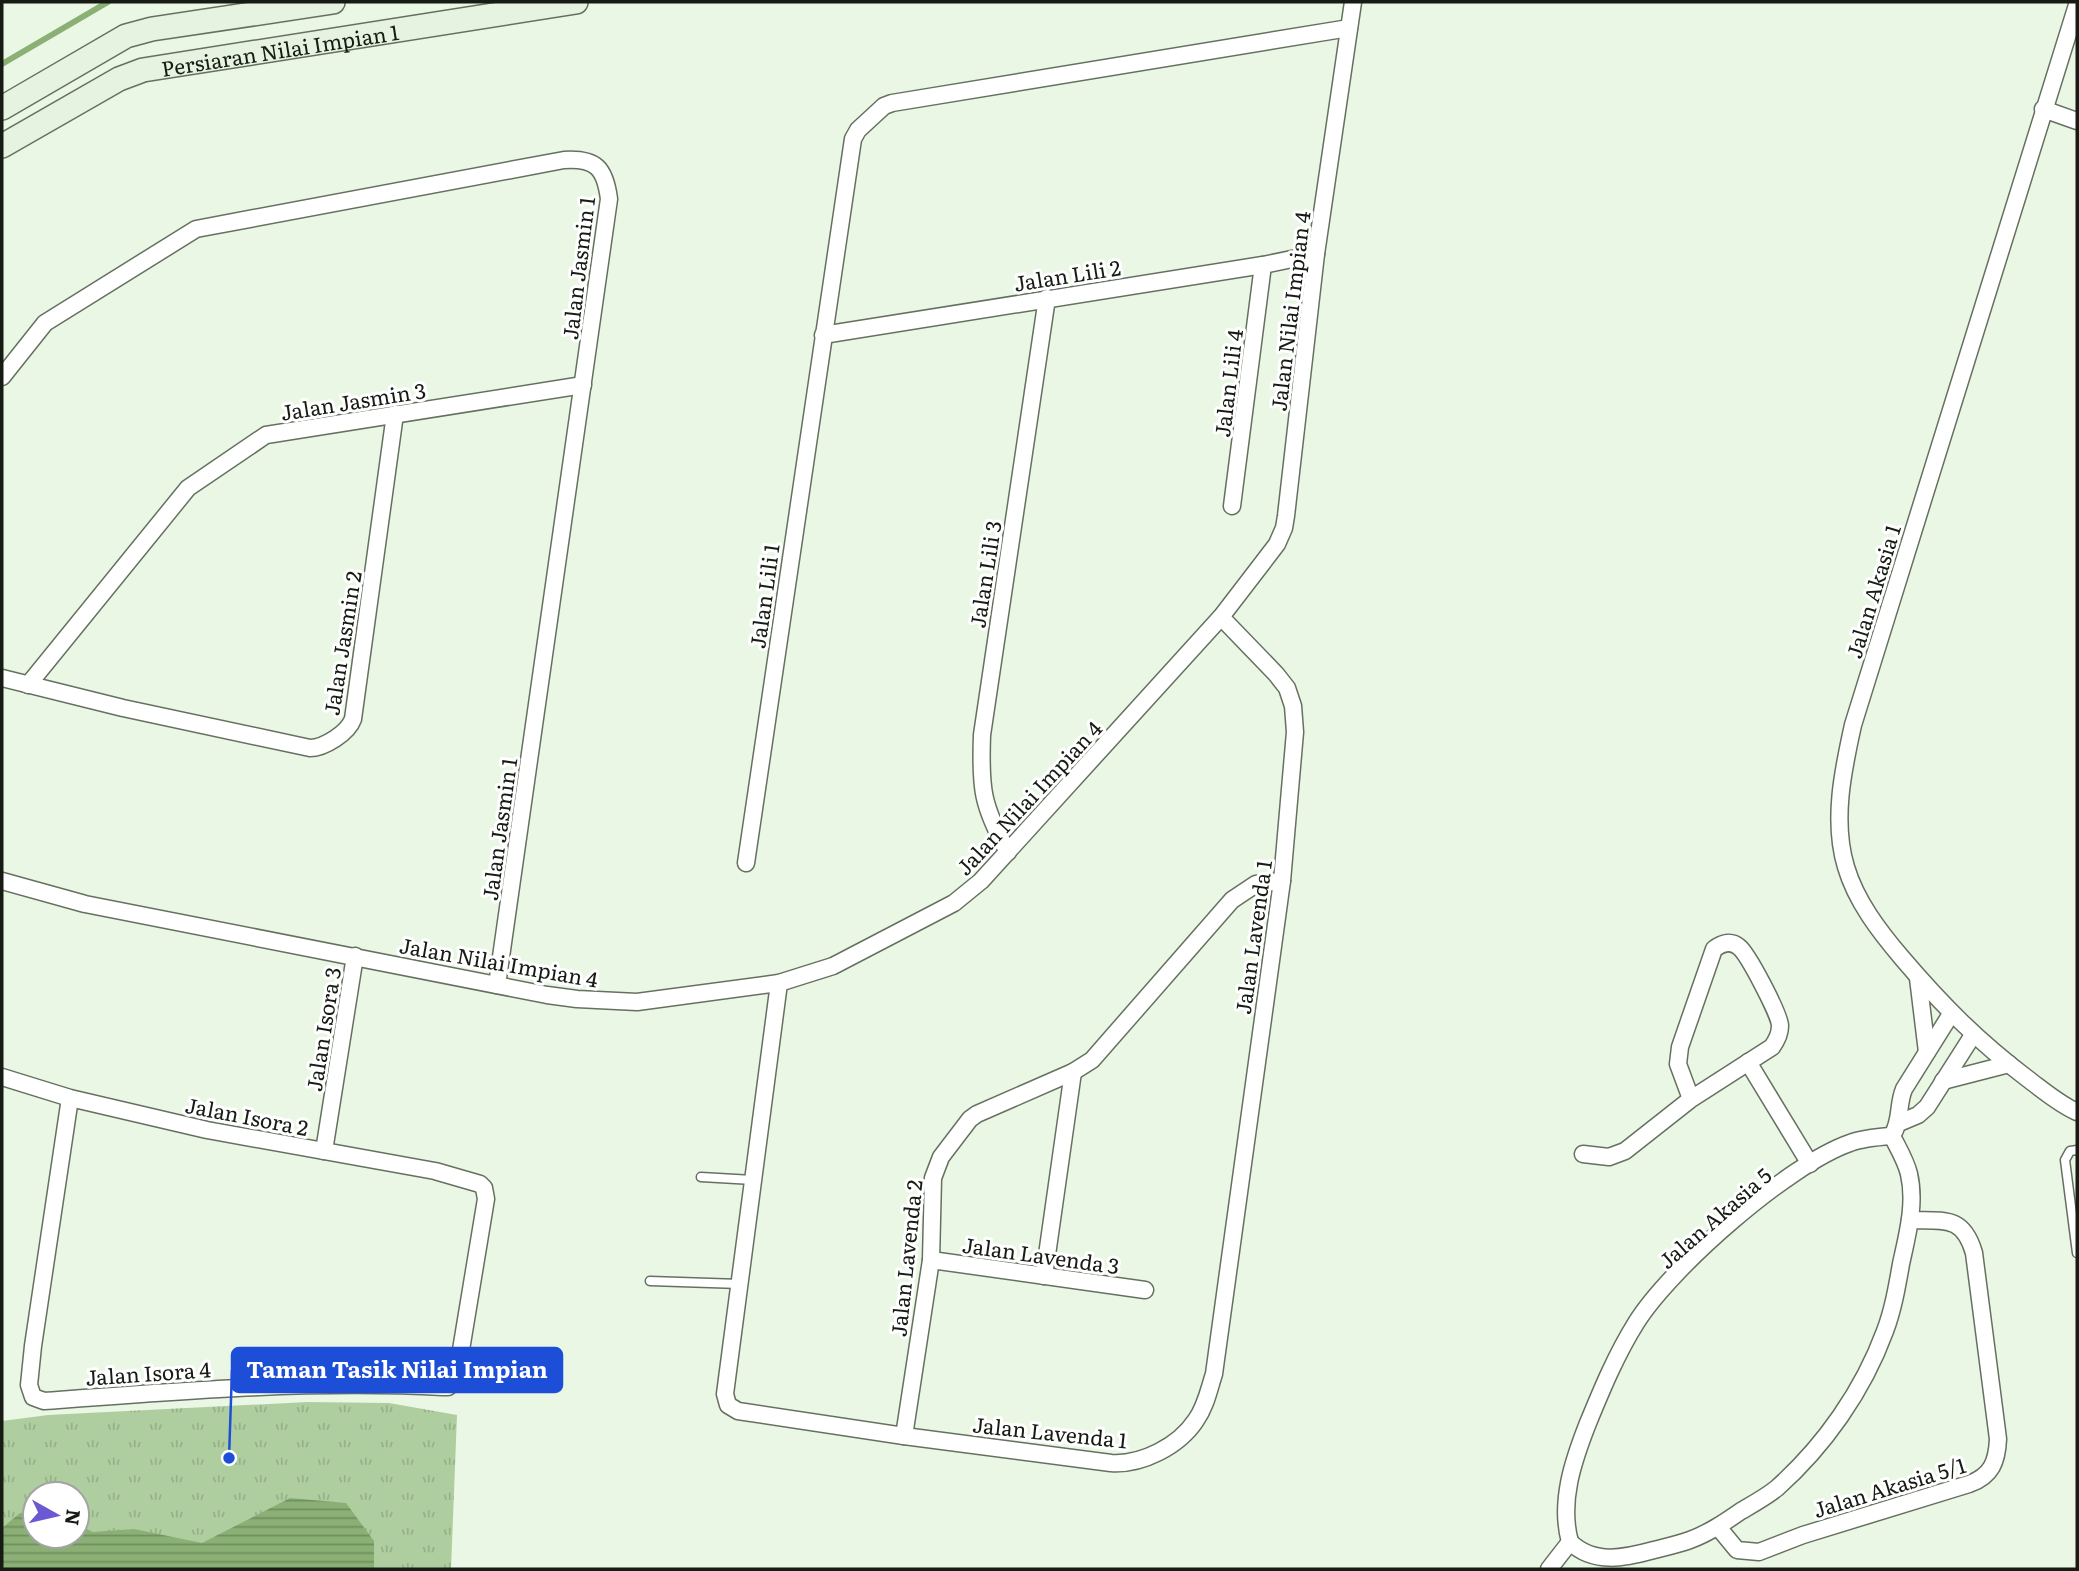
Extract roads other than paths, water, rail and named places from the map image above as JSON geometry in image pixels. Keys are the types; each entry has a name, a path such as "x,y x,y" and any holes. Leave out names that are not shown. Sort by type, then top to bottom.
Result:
{"street":[{"name":"Persiaran Nilai Impian 1","path":"2,108 126,36 152,29 333,2"},
{"name":"Persiaran Nilai Impian 1","path":"2,146 119,79 143,70 576,2"},
{"name":"Jalan Nilai Impian 4","path":"2,881 85,904 497,985 577,999 637,1002 779,984 833,966 954,903 970,892 1009,852 1220,617 1270,552 1284,528 1316,254 1353,2"},
{"name":"Jalan Akasia 1","path":"2077,5 1853,724 1843,781 1840,832 1842,850 1856,892 1884,936 1918,977 1973,1035 2060,1103 2077,1112"},
{"name":"Jalan Lili 1","path":"746,863 853,136 888,104 1349,28"},
{"path":"2043,109 2077,121"},
{"name":"Jalan Jasmin 1","path":"2,377 45,323 196,229 564,160 579,159 602,171 609,200 497,985"},
{"name":"Jalan Lili 2","path":"823,335 1263,265 1316,254"},
{"name":"Jalan Lili 4","path":"1233,506 1263,265"},
{"name":"Jalan Lili 3","path":"1009,852 985,806 981,766 982,735 1047,298"},
{"name":"Jalan Jasmin 3","path":"28,685 188,488 266,435 583,385"},
{"name":"Jalan Jasmin 2","path":"2,678 313,749 346,730 353,719 395,414"},
{"name":"Jalan Lavenda 1","path":"779,984 725,1394 728,1405 738,1411 904,1436 1121,1463 1148,1457 1187,1432 1205,1404 1214,1374 1282,881 1294,764 1293,706 1287,688 1220,617"},
{"name":"Jalan Lavenda 2","path":"904,1436 931,1260 933,1178 940,1157 977,1114 1073,1072 1101,1050 1232,900 1256,884 1282,881"},
{"path":"1583,1154 1609,1157 1625,1152 1691,1099 1772,1047 1777,1040 1780,1024 1778,1016 1745,953 1733,943 1726,943 1714,949 1680,1047 1678,1064 1691,1099"},
{"name":"Jalan Isora 3","path":"324,1151 355,956"},
{"path":"1918,977 1927,1052"},
{"path":"1549,1569 1570,1542 1590,1556 1610,1559 1691,1540 1718,1527 1776,1489 1836,1422 1858,1388 1885,1330 1894,1301 1910,1220 1909,1175 1895,1130 1902,1094 1951,1014"},
{"path":"1895,1130 1922,1111 1973,1035"},
{"path":"1748,1062 1810,1164"},
{"path":"1943,1081 2009,1064"},
{"path":"1044,1276 1073,1072"},
{"name":"Jalan Isora 2","path":"2,1077 69,1098 207,1130 435,1171 475,1182 484,1188"},
{"name":"Jalan Isora 4","path":"69,1098 29,1385 33,1397 38,1400 234,1387 378,1384 448,1387 458,1375 486,1199 484,1188"},
{"name":"Jalan Akasia 5","path":"1570,1542 1565,1526 1565,1510 1581,1440 1609,1373 1638,1320 1683,1267 1752,1205 1810,1164 1850,1143 1895,1130"},
{"name":"Jalan Akasia 5/1","path":"1718,1527 1737,1550 1759,1552 1803,1535 1969,1485 1980,1480 1993,1466 1998,1439 1976,1265 1969,1236 1963,1228 1954,1224 1910,1220"},
{"name":"Jalan Lavenda 3","path":"931,1260 1145,1290"}],"lane":[{"path":"2077,1150 2070,1151 2065,1160 2077,1253"},
{"path":"701,1177 753,1180"},
{"path":"650,1281 740,1284"}],"waterway":[{"path":"2,64 108,2"}],"place":[{"name":"Taman Tasik Nilai Impian","path":"229,1458"}]}
